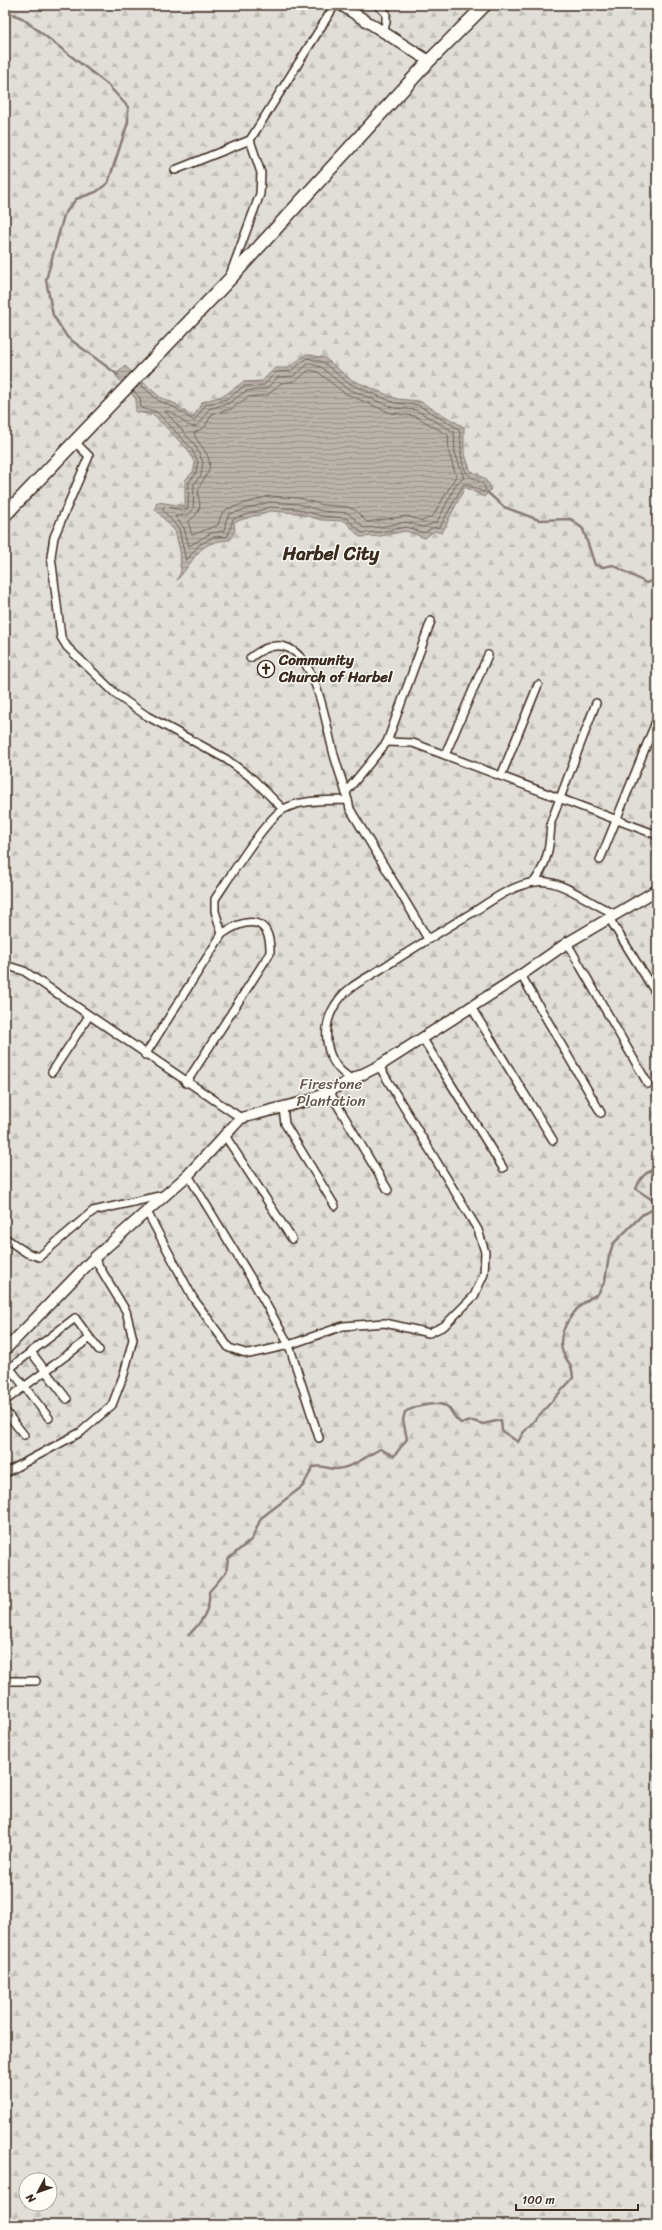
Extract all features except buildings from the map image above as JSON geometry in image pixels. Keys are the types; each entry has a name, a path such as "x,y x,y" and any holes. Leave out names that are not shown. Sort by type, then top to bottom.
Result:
{"main road":[{"path":"5,515 76,443 227,282 428,61 485,5"}],"street":[{"path":"175,170 250,140 335,5"},
{"path":"342,5 384,30 428,61"},
{"path":"377,5 386,13 384,30"},
{"path":"227,282 260,194 261,173 250,140"},
{"path":"76,443 89,456 54,537 51,556 61,638 67,647 118,696 147,716 226,759 253,779 283,809"},
{"path":"346,792 387,742 431,621"},
{"path":"250,658 262,649 274,645 283,646 297,654 308,666 316,684 339,775 346,792 350,809 428,939"},
{"path":"445,755 488,655"},
{"path":"501,776 538,685"},
{"path":"534,882 544,870 550,842 551,822 596,703"},
{"path":"600,860 657,719"},
{"path":"387,742 413,743 657,835"},
{"path":"222,934 215,911 215,899 265,828 283,809 304,802 348,800"},
{"path":"352,1079 340,1073 330,1055 326,1033 330,1014 338,1000 350,989 428,939 506,892 534,882 547,882 564,888 612,916 657,995"},
{"path":"5,1350 94,1258 146,1210 188,1175 240,1118 311,1100 379,1066 521,975 567,943 657,890"},
{"path":"146,1055 222,934 235,925 246,922 256,923 266,930 270,941 270,954 186,1083"},
{"path":"567,943 648,1084"},
{"path":"5,965 24,971 186,1083 240,1118"},
{"path":"521,975 601,1112"},
{"path":"470,1007 553,1140"},
{"path":"52,1072 88,1016"},
{"path":"423,1039 503,1168"},
{"path":"146,1210 193,1298 229,1348 249,1354 289,1345 343,1326 385,1323 429,1333 444,1326 474,1296 484,1274 485,1252 478,1230 379,1066"},
{"path":"329,1091 388,1190"},
{"path":"283,1108 286,1124 335,1206"},
{"path":"224,1134 292,1239"},
{"path":"188,1175 254,1283 289,1345 319,1438"},
{"path":"5,1238 27,1254 39,1257 94,1211 164,1196"},
{"path":"5,1473 81,1432 112,1405 124,1374 133,1339 126,1311 94,1258"},
{"path":"7,1369 75,1318 99,1350"},
{"path":"5,1401 90,1338"},
{"path":"31,1352 67,1400"},
{"path":"5,1362 7,1369 49,1418"},
{"path":"6,1414 24,1435"},
{"path":"5,1680 36,1681"}],"green space":[{"name":"Firestone Plantation","path":"5,5 657,5 657,2225 5,2225"}],"water":[{"path":"306,354 325,358 350,379 397,399 419,401 464,427 464,451 470,470 485,479 491,489 484,497 465,487 442,533 434,531 425,538 406,531 381,536 360,537 345,521 321,520 297,513 270,511 234,522 235,530 230,540 219,541 204,547 177,580 181,571 180,551 175,531 155,509 157,502 185,506 185,480 193,472 195,464 188,450 154,415 136,412 136,399 115,375 125,366 161,398 176,404 193,418 202,402 225,395 243,382 262,381 275,368 289,368"}],"waterway":[{"path":"5,11 22,18 107,84 128,107 128,122 108,183 96,192 76,199 64,215 46,280 53,315 67,337 118,375"},
{"path":"487,492 504,507 539,520 571,519 583,529 595,565 603,567 613,565 646,583 657,579"},
{"path":"657,1168 649,1171 639,1182 636,1189 657,1203"},
{"path":"188,1635 204,1616 208,1604 209,1592 226,1572 228,1559 252,1539 261,1518 303,1486 313,1467 322,1466 334,1469 347,1467 380,1449 394,1456 407,1439 403,1420 405,1412 421,1406 433,1404 445,1405 461,1423 473,1421 483,1424 501,1420 502,1431 518,1442 523,1433 573,1378 571,1367 563,1353 561,1344 562,1335 565,1326 576,1310 583,1303 598,1294 605,1281 609,1256 613,1244 643,1214 652,1210 657,1205"}],"place":[{"name":"Community Church of Harbel","path":"266,669"}],"district":[{"name":"Harbel City","path":"331,553"}]}
